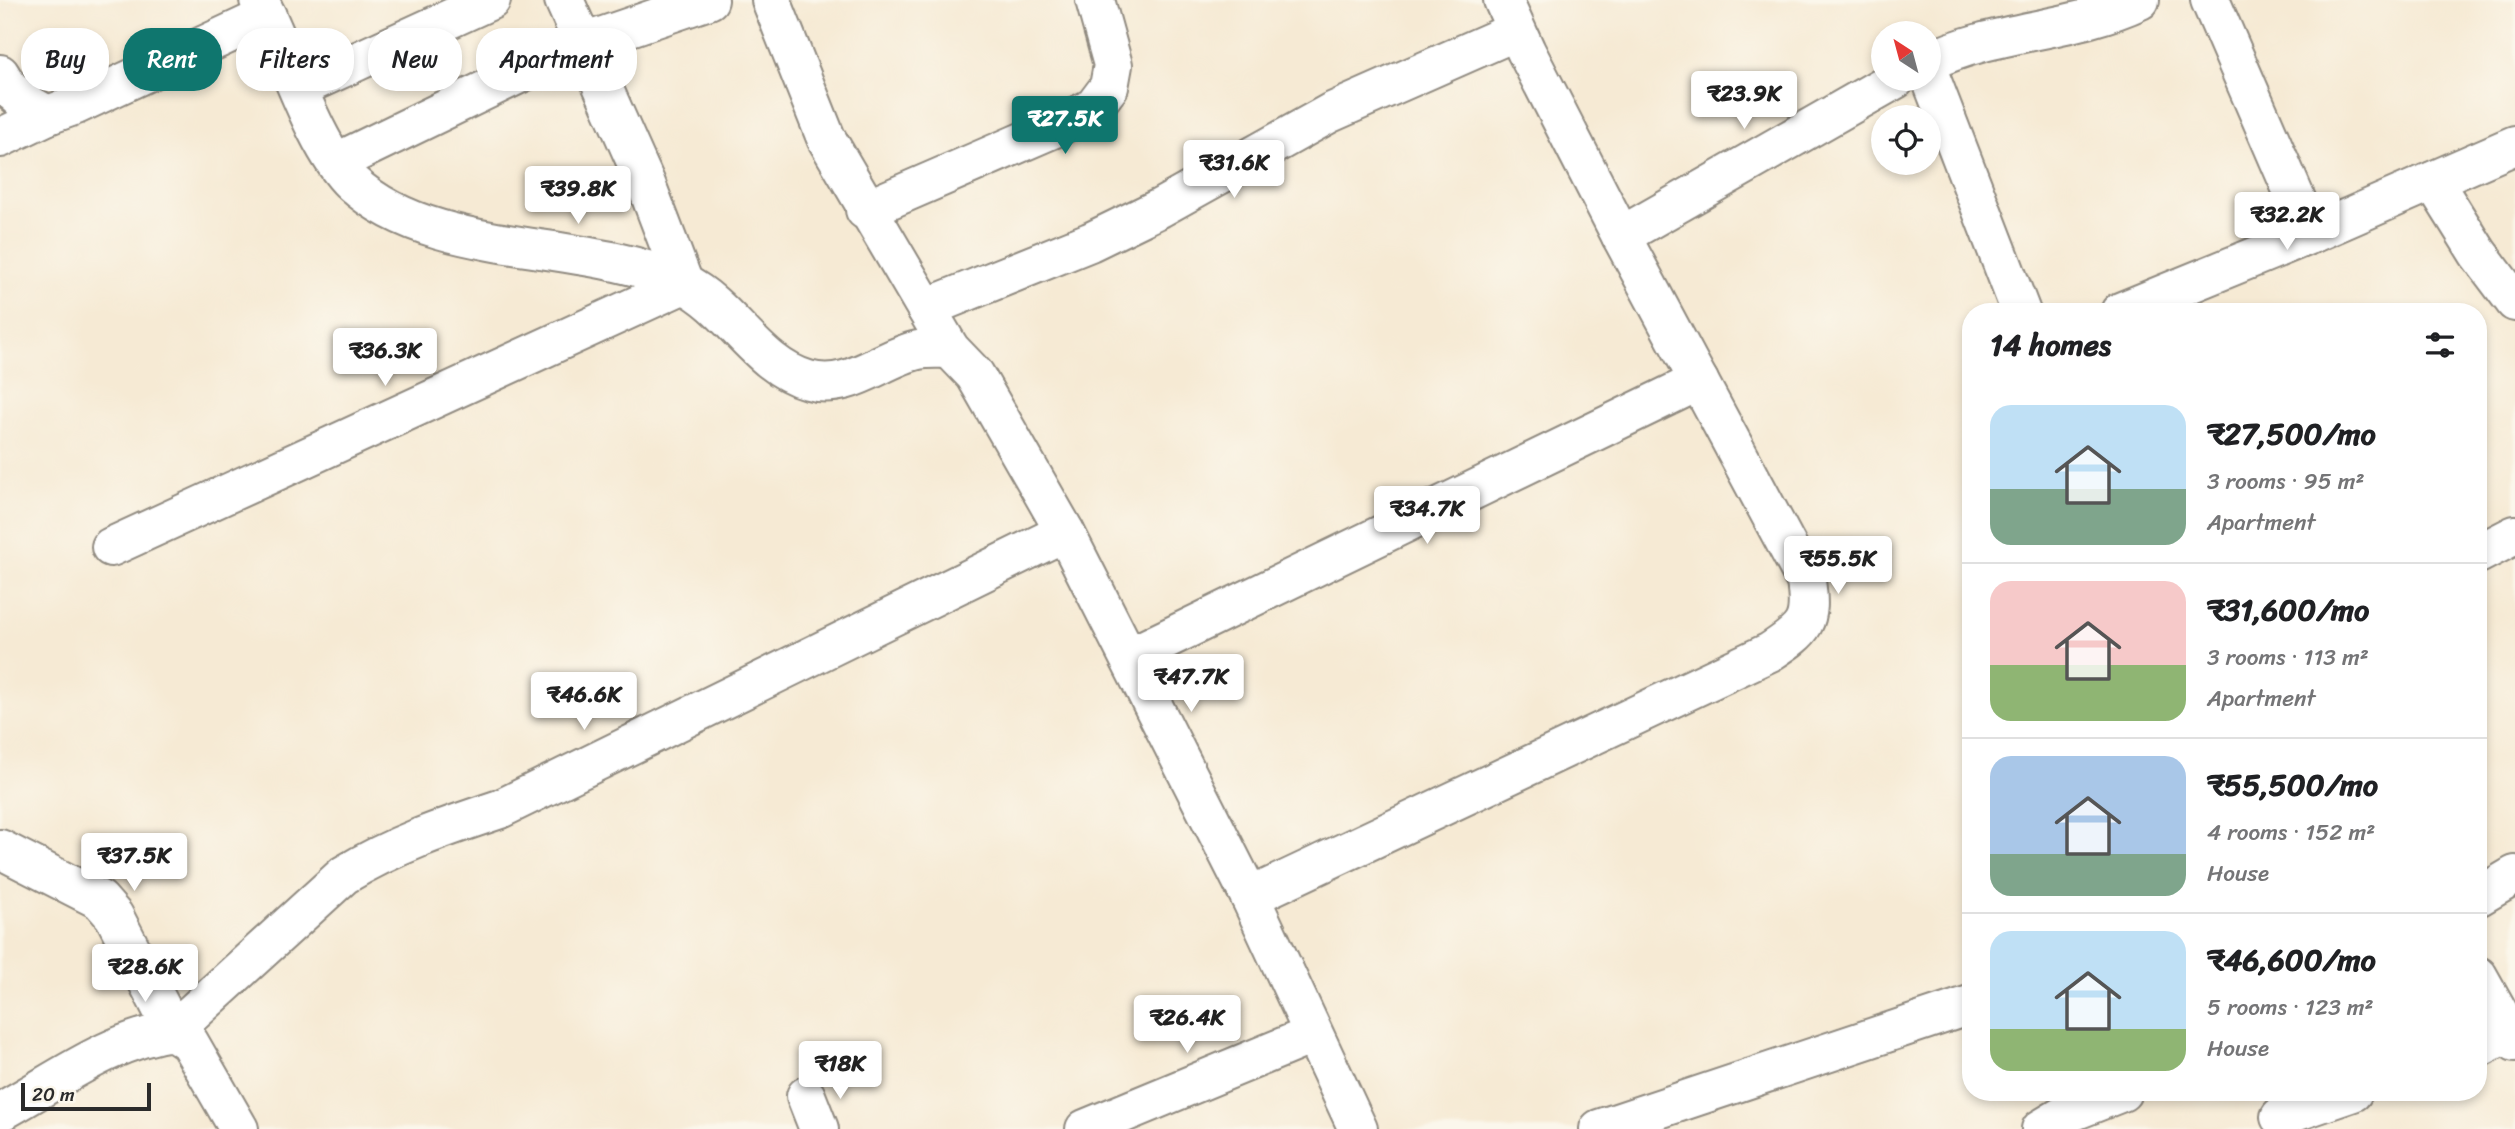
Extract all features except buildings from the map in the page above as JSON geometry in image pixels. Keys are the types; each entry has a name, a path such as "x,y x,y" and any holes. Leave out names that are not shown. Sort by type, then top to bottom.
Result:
{"street":[{"path":"354,63 491,0"},
{"path":"564,0 576,28"},
{"path":"627,28 709,0"},
{"path":"773,0 825,138 950,349 975,375 1065,532 1250,897 1358,1129"},
{"path":"866,210 1059,126 1094,107 1109,87 1113,65 1095,0"},
{"path":"1941,56 1959,47 2000,36 2074,24 2140,0"},
{"path":"2210,0 2311,234"},
{"path":"0,138 76,105 263,8 272,28"},
{"path":"926,308 1090,242 1160,208 1510,15 1621,236 1806,581 1810,610 1796,635 1770,652 1250,897"},
{"path":"0,74 6,85 25,103 48,115"},
{"path":"300,91 325,146 352,183 390,210 438,229 638,268 684,284 716,306 780,367 809,381 841,382 917,350 950,349"},
{"path":"337,162 484,91"},
{"path":"604,91 646,184 684,284"},
{"path":"1621,236 1875,91"},
{"path":"1936,91 2018,303"},
{"path":"2142,303 2311,234 2515,145"},
{"path":"2433,181 2478,253 2515,302"},
{"path":"111,547 684,284"},
{"path":"1129,657 1699,381"},
{"path":"0,1112 120,1046 149,1034 173,1031 344,874 374,856 425,834 500,809 1065,532"},
{"path":"2487,549 2515,535"},
{"path":"0,849 100,900 114,916 173,1031 189,1042 239,1129"},
{"path":"2487,892 2515,875"},
{"path":"2487,997 2504,1038"},
{"path":"1600,1129 1962,1008"},
{"path":"1085,1129 1312,1035"},
{"path":"2041,1129 2066,1114 2099,1101"},
{"path":"2279,1112 2320,1101"}]}
